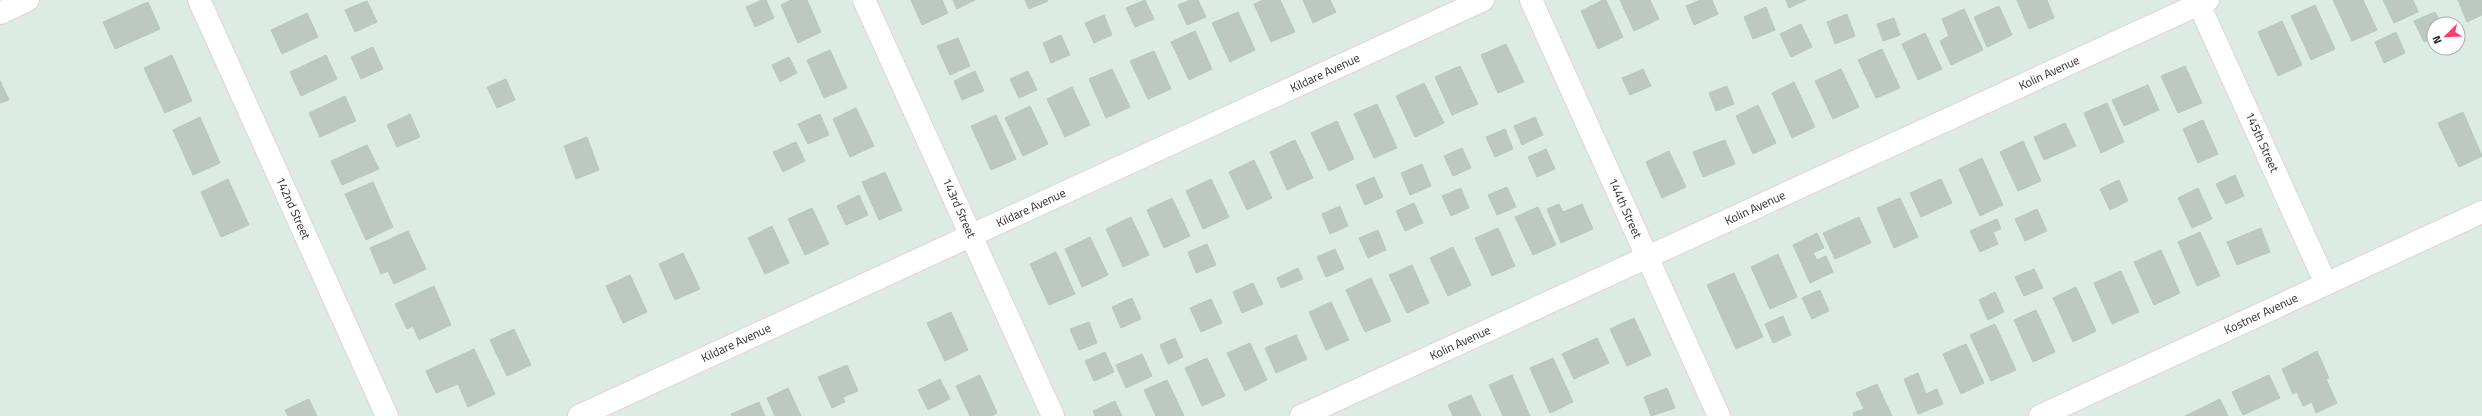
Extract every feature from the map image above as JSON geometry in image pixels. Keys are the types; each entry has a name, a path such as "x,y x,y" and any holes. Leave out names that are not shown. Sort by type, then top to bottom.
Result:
{"street":[{"path":"0,13 28,0"},
{"name":"142nd Street","path":"199,0 387,416"},
{"name":"143rd Street","path":"864,0 1053,416"},
{"name":"Kildare Avenue","path":"579,416 1483,0"},
{"name":"144th Street","path":"1531,0 1719,416"},
{"name":"Kolin Avenue","path":"1301,416 2201,1"},
{"name":"145th Street","path":"2201,1 2326,284"},
{"name":"Kostner Avenue","path":"2040,416 2482,212"}],"building":[{"path":"762,0 766,0 774,18 755,27 746,7"},
{"path":"791,0 807,0 821,32 798,43 781,5"},
{"path":"911,0 942,0 948,13 922,25"},
{"path":"953,0 975,0 957,9"},
{"path":"1025,0 1047,0 1048,1 1029,9"},
{"path":"1145,0 1154,19 1135,27 1126,8"},
{"path":"1190,0 1198,0 1206,17 1187,25 1178,5"},
{"path":"1263,0 1280,0 1295,32 1271,42 1254,4"},
{"path":"1303,0 1330,0 1336,12 1313,23"},
{"path":"1603,0 1606,0 1623,37 1598,49 1581,11"},
{"path":"1620,0 1650,0 1659,19 1634,31"},
{"path":"1700,0 1712,0 1718,14 1694,25 1686,6"},
{"path":"1786,0 1806,0 1789,8"},
{"path":"2017,0 2047,0 2054,18 2029,29"},
{"path":"2333,0 2363,0 2377,30 2352,41"},
{"path":"2383,0 2413,0 2418,12 2394,23"},
{"path":"2458,0 2482,0 2482,15 2467,22 2466,16 2465,16"},
{"path":"367,1 377,22 355,32 345,10"},
{"path":"148,2 160,29 115,49 103,22"},
{"path":"2315,5 2335,49 2311,60 2291,16"},
{"path":"1999,6 2012,35 1987,47 1974,17"},
{"path":"1766,7 1775,30 1753,39 1744,17"},
{"path":"1964,9 1983,50 1951,65 1940,41 1949,36 1942,19"},
{"path":"1238,12 1255,50 1230,62 1212,23"},
{"path":"2435,12 2437,16 2426,16 2426,41 2424,42 2414,21"},
{"path":"307,13 318,37 282,54 271,30"},
{"path":"1847,14 1855,36 1835,44 1827,22"},
{"path":"1104,15 1112,35 1094,43 1085,23"},
{"path":"1894,18 1900,35 1883,41 1877,24"},
{"path":"2282,21 2302,65 2278,76 2258,32"},
{"path":"1801,24 1812,47 1791,57 1780,34"},
{"path":"1195,31 1212,69 1189,80 1171,42"},
{"path":"2396,32 2405,53 2384,63 2375,42"},
{"path":"1925,33 1942,69 1918,80 1902,44"},
{"path":"1061,35 1070,55 1051,63 1043,43"},
{"path":"958,38 970,66 950,75 937,46"},
{"path":"1506,44 1524,82 1498,93 1481,55"},
{"path":"373,47 383,69 361,79 351,57"},
{"path":"1882,49 1900,88 1876,98 1858,60"},
{"path":"830,50 847,88 824,98 807,60"},
{"path":"1154,51 1171,89 1148,99 1130,61"},
{"path":"172,55 192,101 165,113 144,68"},
{"path":"326,55 337,79 301,96 290,72"},
{"path":"789,57 797,73 780,82 772,65"},
{"path":"1460,66 1478,104 1452,115 1435,77"},
{"path":"2185,66 2202,103 2178,113 2161,76"},
{"path":"1112,69 1130,107 1106,118 1089,79"},
{"path":"1643,69 1651,86 1630,95 1622,78"},
{"path":"1841,69 1859,107 1833,119 1815,81"},
{"path":"975,71 984,91 962,100 954,81"},
{"path":"1028,71 1037,90 1019,98 1010,79"},
{"path":"506,79 515,100 497,108 487,87"},
{"path":"0,81 9,100 0,103"},
{"path":"1794,82 1815,127 1792,138 1772,93"},
{"path":"1424,83 1444,123 1415,137 1396,96"},
{"path":"2148,85 2159,110 2124,126 2112,100"},
{"path":"1727,86 1734,104 1716,111 1709,93"},
{"path":"1072,87 1090,125 1065,137 1047,99"},
{"path":"345,96 356,121 320,137 309,113"},
{"path":"2107,103 2124,142 2101,153 2084,113"},
{"path":"1377,104 1397,148 1374,158 1354,114"},
{"path":"1758,105 1776,143 1753,154 1736,116"},
{"path":"1030,106 1048,144 1023,156 1005,118"},
{"path":"856,108 874,146 850,157 833,119"},
{"path":"2463,112 2482,156 2459,167 2438,123"},
{"path":"410,114 420,137 397,147 387,125"},
{"path":"820,114 829,135 808,144 798,124"},
{"path":"996,115 1016,159 991,170 971,126"},
{"path":"200,117 220,163 193,175 173,130"},
{"path":"1535,117 1543,135 1522,145 1514,126"},
{"path":"2203,120 2218,154 2198,163 2183,129"},
{"path":"1337,121 1354,159 1329,171 1311,133"},
{"path":"2065,123 2076,146 2044,160 2034,137"},
{"path":"1505,129 1513,149 1495,157 1486,137"},
{"path":"587,137 599,170 576,179 564,146"},
{"path":"1295,140 1313,178 1287,190 1270,152"},
{"path":"1725,140 1735,164 1703,177 1693,152"},
{"path":"2023,141 2041,181 2018,191 2000,152"},
{"path":"796,142 805,161 783,172 773,152"},
{"path":"367,145 379,169 342,185 331,161"},
{"path":"1462,148 1471,168 1453,176 1444,156"},
{"path":"1546,149 1555,169 1537,177 1528,157"},
{"path":"1669,151 1686,187 1662,198 1646,162"},
{"path":"1982,158 2003,205 1980,216 1959,169"},
{"path":"1254,160 1272,198 1247,210 1229,172"},
{"path":"1422,164 1431,186 1410,195 1401,173"},
{"path":"885,172 902,210 879,220 862,182"},
{"path":"2235,175 2244,196 2226,204 2216,184"},
{"path":"1374,177 1383,197 1365,205 1356,185"},
{"path":"228,179 249,225 221,237 201,192"},
{"path":"1211,179 1229,217 1203,229 1186,191"},
{"path":"1941,179 1952,203 1921,217 1910,193"},
{"path":"2119,180 2128,201 2110,210 2100,189"},
{"path":"373,182 393,227 366,240 345,194"},
{"path":"1507,187 1516,207 1497,215 1488,195"},
{"path":"1461,188 1469,208 1451,216 1442,196"},
{"path":"2198,188 2212,219 2192,228 2178,198"},
{"path":"859,195 868,215 846,225 837,206"},
{"path":"1172,198 1190,236 1164,248 1147,210"},
{"path":"1900,198 1918,237 1894,248 1877,208"},
{"path":"1414,203 1423,223 1405,231 1396,211"},
{"path":"1559,204 1563,212 1582,204 1593,229 1561,243 1547,209"},
{"path":"1340,206 1348,226 1330,234 1322,214"},
{"path":"1538,207 1556,245 1533,255 1515,217"},
{"path":"812,208 829,244 805,255 788,219"},
{"path":"2037,209 2047,231 2025,241 2015,219"},
{"path":"1131,217 1149,255 1123,267 1106,229"},
{"path":"1859,217 1871,243 1835,259 1823,233"},
{"path":"1997,219 2001,229 1993,232 1998,244 1980,252 1970,231"},
{"path":"772,226 789,263 765,274 748,238"},
{"path":"1498,228 1515,266 1492,276 1475,238"},
{"path":"2261,228 2270,252 2237,265 2227,242"},
{"path":"1378,230 1386,250 1368,258 1359,238"},
{"path":"408,231 426,269 394,284 388,271 381,274 370,248"},
{"path":"2200,232 2220,276 2197,286 2178,242"},
{"path":"1817,233 1824,248 1813,253 1817,260 1826,256 1833,272 1810,283 1793,245"},
{"path":"1090,237 1108,275 1082,287 1065,249"},
{"path":"1207,244 1216,265 1196,273 1188,252"},
{"path":"1453,247 1471,285 1448,296 1430,258"},
{"path":"1335,249 1344,269 1326,277 1317,257"},
{"path":"2161,250 2180,293 2154,305 2134,262"},
{"path":"1056,252 1075,294 1049,305 1030,264"},
{"path":"683,253 700,289 675,300 659,264"},
{"path":"1778,254 1797,297 1770,309 1751,267"},
{"path":"1412,265 1429,303 1407,313 1389,275"},
{"path":"1298,268 1303,279 1281,288 1277,278"},
{"path":"2034,269 2043,288 2024,296 2015,277"},
{"path":"2121,271 2139,312 2112,324 2094,283"},
{"path":"1734,273 1763,337 1736,349 1707,285"},
{"path":"630,275 647,312 623,323 606,286"},
{"path":"1371,278 1391,321 1365,332 1346,290"},
{"path":"1253,283 1263,304 1242,313 1233,292"},
{"path":"434,286 451,325 419,340 413,326 407,329 395,304"},
{"path":"2076,287 2096,331 2073,342 2053,298"},
{"path":"1820,290 1829,311 1812,319 1802,298"},
{"path":"1995,292 2004,312 1988,320 1979,300"},
{"path":"1132,298 1141,319 1121,328 1112,307"},
{"path":"1211,299 1222,323 1201,332 1190,308"},
{"path":"1331,302 1349,340 1326,350 1309,312"},
{"path":"2036,310 2055,352 2033,362 2014,320"},
{"path":"951,312 968,350 945,361 927,323"},
{"path":"1783,316 1791,335 1773,343 1765,324"},
{"path":"1634,318 1651,355 1627,366 1610,329"},
{"path":"1089,322 1097,343 1079,350 1070,329"},
{"path":"1995,324 2016,370 1991,381 1970,335"},
{"path":"514,329 531,365 507,376 490,340"},
{"path":"1296,335 1307,359 1276,373 1265,348"},
{"path":"1175,338 1183,357 1168,364 1160,345"},
{"path":"1597,338 1609,363 1574,379 1562,354"},
{"path":"1250,343 1267,380 1245,391 1227,353"},
{"path":"1966,344 1984,383 1961,394 1943,354"},
{"path":"474,349 495,394 468,407 458,384 436,393 426,371"},
{"path":"2317,351 2329,378 2326,379 2337,403 2316,413 2312,402 2303,406 2297,392 2293,394 2282,369"},
{"path":"1105,352 1114,372 1094,381 1085,361"},
{"path":"1142,354 1152,376 1126,388 1116,365"},
{"path":"1207,358 1225,396 1202,406 1185,368"},
{"path":"1553,358 1573,402 1550,413 1530,368"},
{"path":"847,365 858,391 843,397 845,402 832,408 818,377"},
{"path":"1918,373 1926,394 1937,389 1943,404 1918,414 1904,379"},
{"path":"980,375 997,413 991,416 970,416 956,386"},
{"path":"1512,375 1530,416 1503,416 1489,385"},
{"path":"2269,375 2280,398 2243,415 2232,392"},
{"path":"940,379 950,399 928,410 918,390"},
{"path":"1167,380 1184,416 1156,416 1144,390"},
{"path":"1877,384 1892,416 1854,416 1853,413 1864,409 1856,393"},
{"path":"788,388 801,416 775,416 767,398"},
{"path":"1667,388 1675,408 1651,416 1644,397"},
{"path":"1471,395 1481,416 1453,416 1448,405"},
{"path":"309,399 317,416 288,416 285,410"},
{"path":"2220,399 2228,416 2185,416"},
{"path":"1115,401 1122,416 1095,416 1093,411"},
{"path":"759,402 765,416 732,416 731,414"}]}
